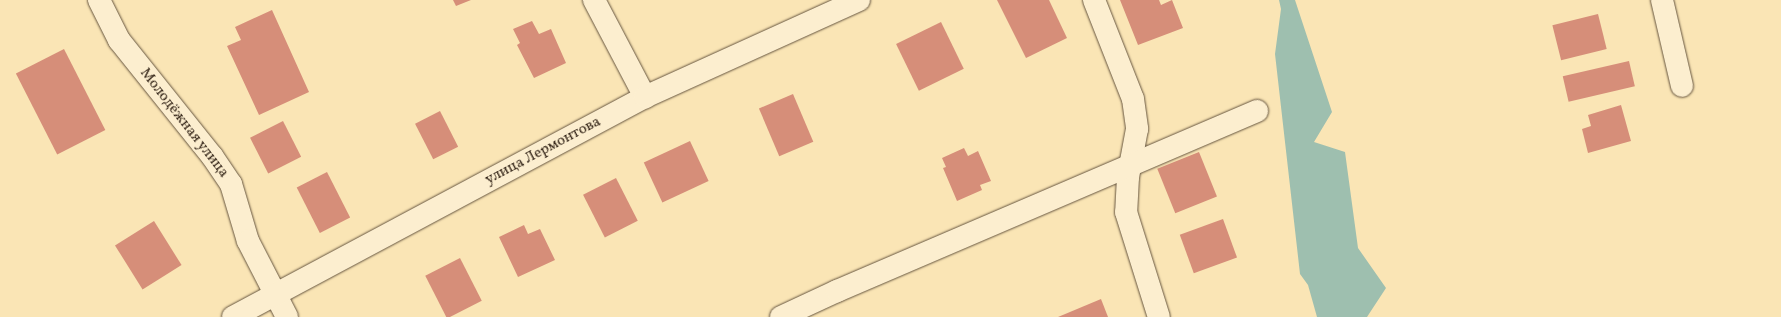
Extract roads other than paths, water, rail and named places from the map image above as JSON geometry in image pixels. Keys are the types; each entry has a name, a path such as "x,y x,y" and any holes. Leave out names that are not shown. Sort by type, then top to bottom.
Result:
{"street":[{"name":"Молодёжная улица","path":"99,0 118,40 212,156 231,184 248,241 287,317"},
{"path":"594,0 644,96"},
{"name":"улица Лермонтова","path":"233,317 644,96 859,0"},
{"path":"1094,0 1133,99 1137,129 1131,164 1126,212 1159,317"},
{"path":"1662,0 1682,86"},
{"path":"781,317 1131,164 1257,112"}]}
